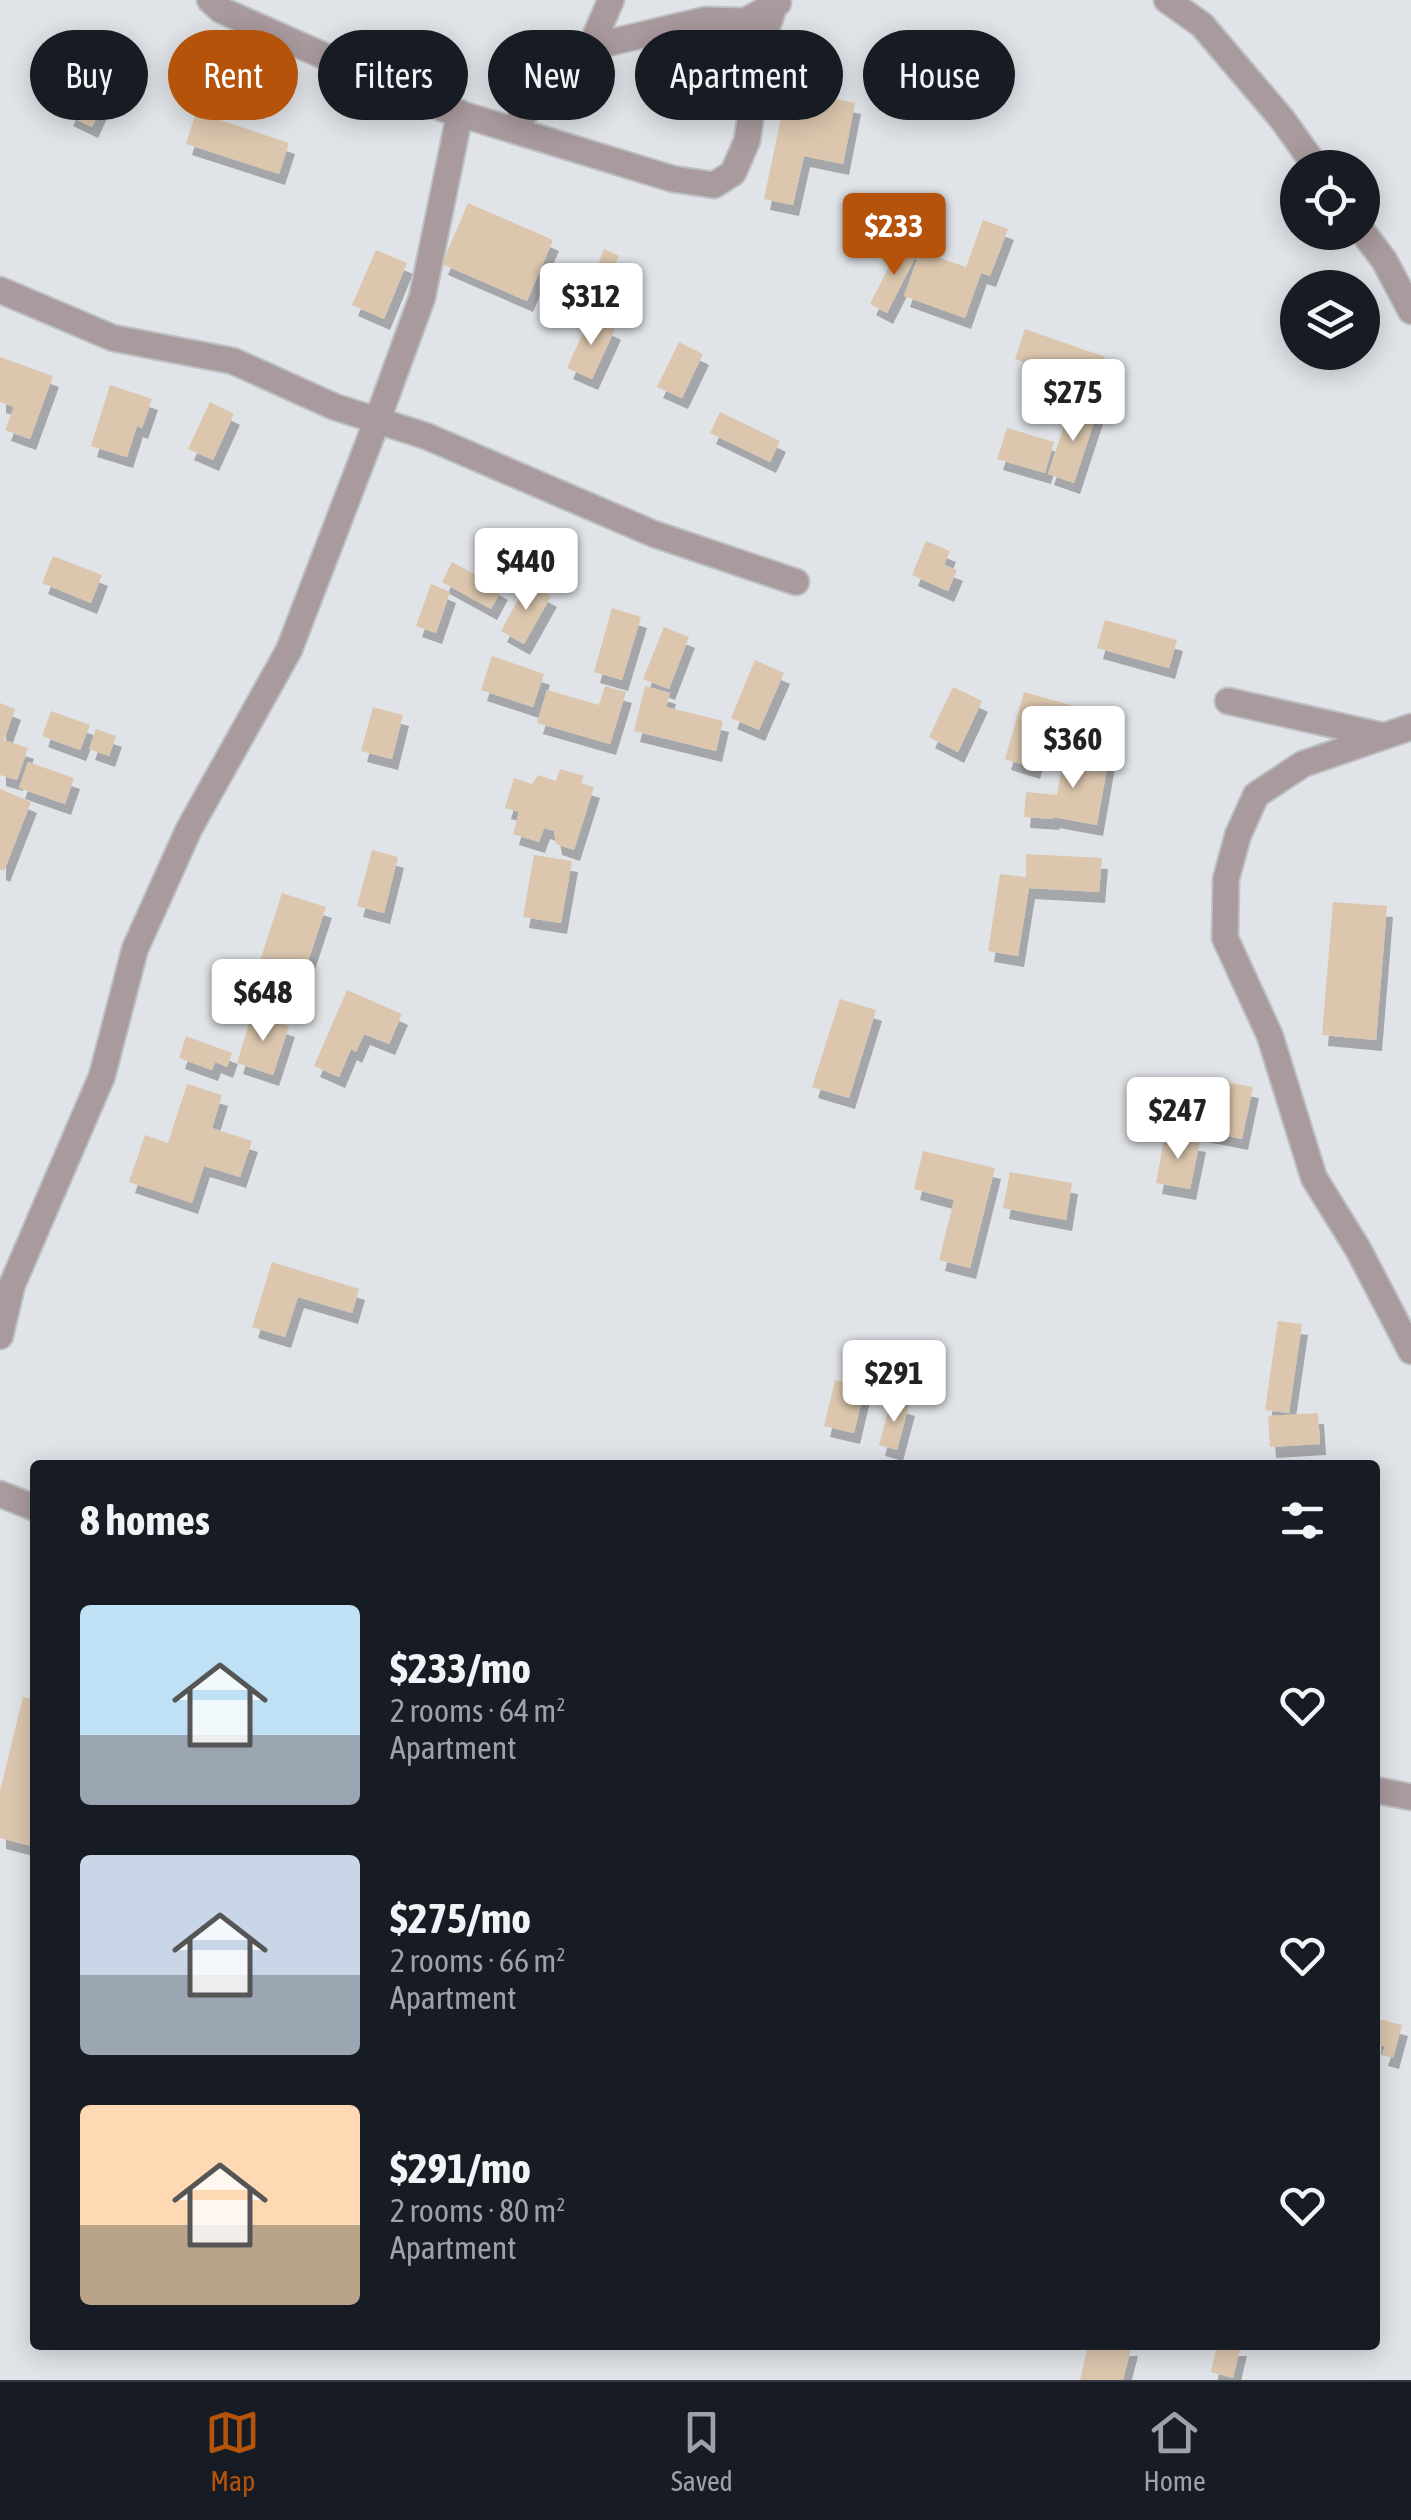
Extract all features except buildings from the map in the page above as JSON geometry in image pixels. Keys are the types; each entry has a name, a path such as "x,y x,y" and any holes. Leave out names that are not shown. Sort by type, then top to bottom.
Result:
{"street":[{"path":"210,0 221,10 318,53"},
{"path":"598,30 611,0"},
{"path":"1167,0 1202,25 1304,150"},
{"path":"468,116 673,179 714,185 733,173 747,140 762,42 778,2"},
{"path":"615,41 705,20 745,21 778,2"},
{"path":"0,1336 12,1285 102,1076 136,949 189,829 289,650 377,421 422,298 459,120"},
{"path":"512,130 520,120"},
{"path":"1376,250 1411,312"},
{"path":"0,290 113,338 232,361 335,407 426,436 654,534 796,582"},
{"path":"1228,701 1383,736"},
{"path":"1411,726 1302,764 1256,795 1238,835 1226,879 1225,938 1270,1036 1314,1178 1411,1350"},
{"path":"0,1494 30,1506"},
{"path":"1380,1791 1411,1796"}]}
